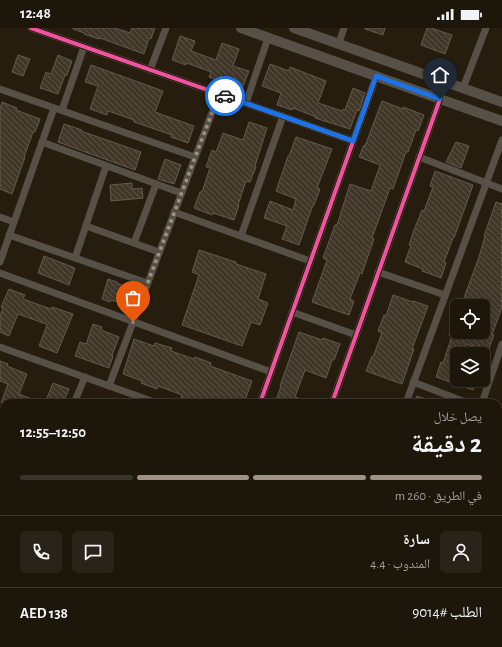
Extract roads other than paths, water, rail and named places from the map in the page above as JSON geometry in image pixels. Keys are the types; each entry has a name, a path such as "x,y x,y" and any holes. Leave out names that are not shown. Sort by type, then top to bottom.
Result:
{"main road":[{"path":"241,28 502,121"},
{"path":"294,28 502,102"}],"street":[{"path":"31,28 52,31 84,47 353,141"},
{"path":"150,70 166,28"},
{"path":"339,44 344,28"},
{"path":"463,88 486,28"},
{"path":"246,103 268,38"},
{"path":"62,110 84,47"},
{"path":"261,399 376,76"},
{"path":"0,89 195,157"},
{"path":"109,386 219,94"},
{"path":"333,399 440,99"},
{"path":"0,262 54,108"},
{"path":"241,236 283,116"},
{"path":"407,399 502,140"},
{"path":"42,142 181,193"},
{"path":"419,158 502,189"},
{"path":"75,258 106,166"},
{"path":"134,243 156,184"},
{"path":"174,212 310,261"},
{"path":"0,217 14,222"},
{"path":"86,226 159,252"},
{"path":"9,235 147,283"},
{"path":"378,272 445,295"},
{"path":"0,273 271,372"},
{"path":"292,312 356,335"},
{"path":"483,399 502,344"},
{"path":"0,347 146,399"},
{"path":"76,399 85,377"},
{"path":"413,382 458,399"}]}
